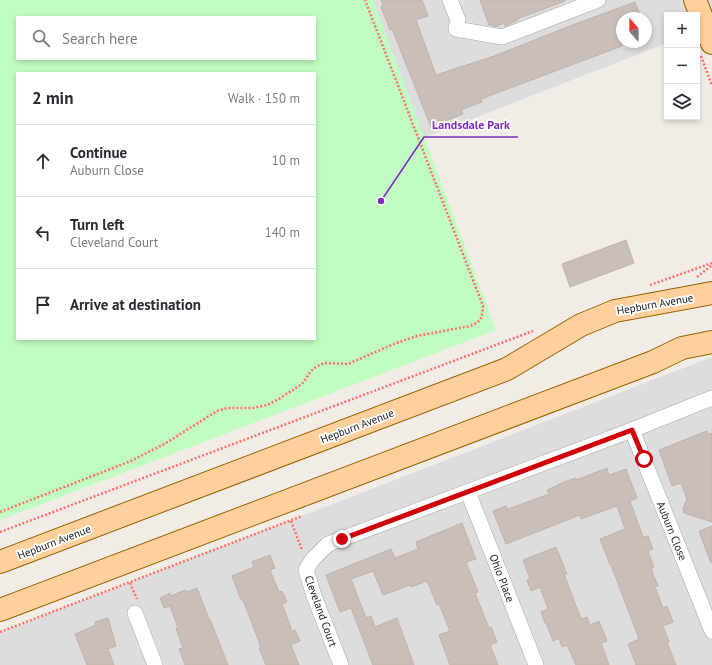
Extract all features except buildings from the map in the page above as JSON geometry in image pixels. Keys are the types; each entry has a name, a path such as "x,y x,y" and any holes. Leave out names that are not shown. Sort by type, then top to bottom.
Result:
{"main road":[{"path":"696,0 706,48"},
{"name":"Hepburn Avenue","path":"0,562 507,369 582,325 615,311 712,293"},
{"path":"0,610 653,362 682,348 712,342"}],"street":[{"path":"450,0 458,20 456,30 502,37 598,0"},
{"name":"Cleveland Court","path":"341,665 314,596 306,570 312,560 328,544 632,430 712,398"},
{"name":"Auburn Close","path":"632,430 712,631"},
{"name":"Ohio Place","path":"468,492 536,665"},
{"path":"136,613 155,665"}],"path":[{"path":"0,512 131,461 172,440 217,411 227,408 253,408 280,399 302,384 311,371 317,366 325,363 348,364 394,344 417,336 470,326 478,323 482,317 483,306 365,0"},
{"path":"706,48 712,86"},
{"path":"645,286 712,263"},
{"path":"0,532 537,329"},
{"path":"291,521 302,550 312,560"}],"shaded area":[{"path":"372,0 712,0 712,26 700,17 700,12 664,12 664,44 423,138"},
{"path":"712,357 712,665 0,665 0,633"}],"green space":[{"path":"0,0 373,0 496,330 0,520"}],"place":[{"name":"Landsdale Park","path":"381,201"}],"route":[{"path":"342,539 632,430 644,459"}]}
